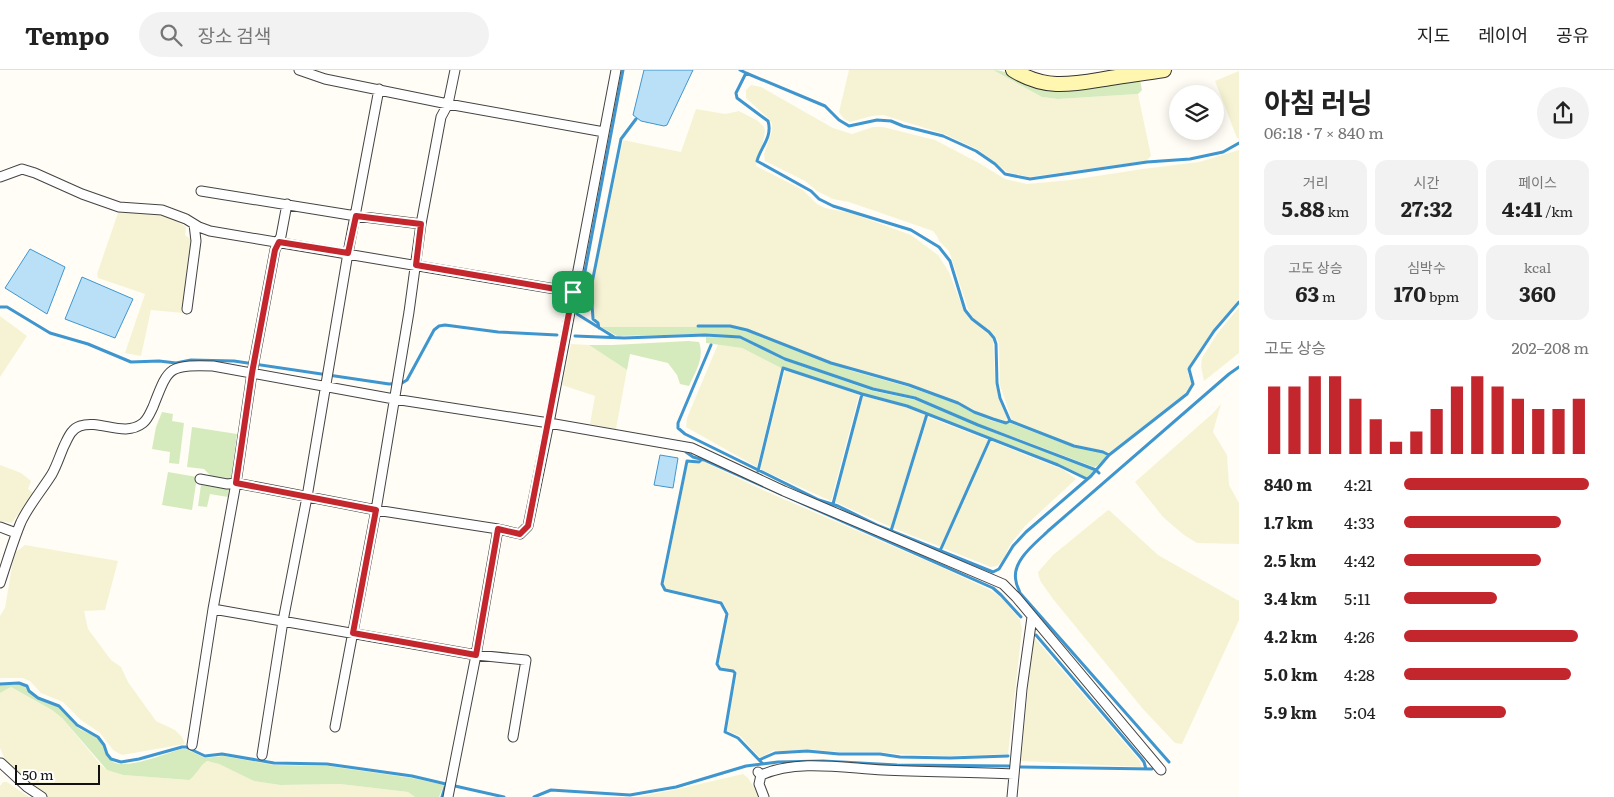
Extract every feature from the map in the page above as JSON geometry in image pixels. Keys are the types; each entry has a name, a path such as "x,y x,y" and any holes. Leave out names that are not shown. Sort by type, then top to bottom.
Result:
{"street":[{"path":"299,70 325,79 448,104 604,132"},
{"path":"335,727 376,510 421,224 442,117 448,104 454,70"},
{"path":"200,479 227,484 236,483 376,510 520,534 528,526 616,70"},
{"path":"1013,70 1037,82 1052,85 1072,85 1164,70"},
{"path":"262,756 283,621 307,497 348,253 379,89"},
{"path":"0,177 22,169 119,207 162,210 210,231 573,292"},
{"path":"201,191 356,216 421,224"},
{"path":"192,745 213,609 236,483 253,367 275,250 279,242 287,204"},
{"path":"187,309 196,241 194,224"},
{"path":"0,583 22,519 53,472 72,432 78,427 85,425 126,429 144,422 149,416 163,380 176,368 188,366 253,367 326,378 394,398 692,448 784,491 988,576 1003,584 1016,597 1161,770"},
{"path":"0,527 16,533"},
{"path":"448,797 498,529"},
{"path":"213,609 476,655 526,660 513,737"},
{"path":"1012,797 1022,689 1032,617"},
{"path":"0,763 42,797"},
{"path":"764,797 759,784 759,773 786,768 822,766 1014,774"}],"shaded area":[{"path":"849,70 993,70 1042,97 1058,99 1138,94 1151,156 1146,161 1029,177 1007,172 977,149 944,134 883,115 850,122 844,119 839,112"},
{"path":"1239,71 1239,138 1237,138 1224,104 1224,85 1217,85 1215,81"},
{"path":"751,85 761,87 833,128 852,134 873,127 883,127 935,140 1005,179 1027,184 1071,180 1199,162 1239,150 1239,299 1189,366 1188,374 1192,384 1190,388 1109,453 1062,441 1012,421 1000,385 999,343 995,336 973,318 968,309 949,251 939,241 933,231 849,202 833,199 817,191 805,181 765,161 764,154 772,131 772,124 746,98 746,90"},
{"path":"696,109 725,114 739,111 758,121 764,127 765,132 756,166 803,190 817,204 825,208 851,213 911,235 938,255 949,272 964,311 970,320 989,333 993,339 995,382 1007,418 1006,422 993,419 958,402 910,384 852,369 795,349 747,329 730,325 698,325 697,328 601,327 594,318 592,288 623,140 681,152"},
{"path":"122,209 162,215 175,220 186,227 185,235 189,238 190,235 193,244 183,313 151,310 141,356 125,353 145,294 98,278 97,274 118,213"},
{"path":"1239,307 1239,353 1204,381 1201,366 1202,358 1217,334"},
{"path":"0,316 27,336 0,377"},
{"path":"571,344 589,345 627,370 616,429 590,424 595,396 562,385"},
{"path":"718,344 742,348 781,368 757,467 686,427 687,418"},
{"path":"785,370 859,395 831,501 760,469"},
{"path":"863,396 907,407 925,415 891,527 835,502"},
{"path":"1221,404 1213,432 1227,455 1229,485 1239,503 1239,544 1197,543 1184,535 1163,517 1135,482"},
{"path":"928,417 988,440 941,547 893,528"},
{"path":"991,441 1064,470 1076,479 1025,526 1010,545 1003,560 997,566 991,567 943,548"},
{"path":"702,461 765,491 941,567 1001,597 1020,620 1022,629 1008,754 949,756 806,749 784,752 774,750 760,758 740,736 727,731 737,672 721,668 719,663 729,613 722,601 665,589 664,583 688,462 699,464"},
{"path":"0,465 21,473 31,481 28,489 33,493 12,523 0,521"},
{"path":"1108,510 1158,555 1239,601 1239,620 1182,744 1175,743 1143,709 1053,599 1039,577 1038,572 1053,555"},
{"path":"25,545 118,561 105,610 84,611 88,629 111,660 121,667 128,682 156,721 175,730 182,737 185,744 122,755 113,750 100,733 81,720 63,702 41,693 30,681 22,678 0,678 0,616 5,608 13,560 16,552"},
{"path":"1033,636 1140,761 1141,767 1021,761"},
{"path":"11,687 52,710 62,718 101,765 107,770 123,775 188,780 207,761 219,764 255,781 280,785 340,784 408,792 415,797 47,797 28,785 14,772 5,760 0,748 0,693"},
{"path":"743,774 748,778 760,797 637,797 678,789"},
{"path":"3,782 7,782 29,797 0,797 0,786"}],"green space":[{"path":"993,70 1006,72 1047,90 1080,90 1140,80 1142,90 1138,94 1058,99 1042,97"},
{"path":"601,327 730,327 746,331 852,371 909,387 957,404 992,421 1010,423 1073,447 1103,452 1108,455 1094,467 979,424 917,397 874,388 786,358 740,336 705,334 617,336"},
{"path":"706,337 739,338 784,360 873,391 915,400 1095,470 1087,478 1059,464 908,405 862,393 783,367 781,368 742,348 706,343"},
{"path":"699,342 701,348 700,359 689,386 680,384 677,375 668,363 630,354 627,370 589,345 613,345"},
{"path":"162,412 173,414 172,421 184,423 179,464 169,463 170,452 152,449 156,427"},
{"path":"192,427 237,434 231,480 213,478 204,469 187,467"},
{"path":"168,472 197,477 192,510 162,505"},
{"path":"201,485 229,489 228,497 210,494 207,507 198,506"},
{"path":"19,684 26,687 32,695 61,709 78,728 97,738 111,761 115,763 135,763 186,749 205,758 223,756 274,765 328,766 412,778 444,785 439,797 415,797 408,792 340,784 280,785 254,781 219,764 207,761 189,780 123,775 107,770 62,718 52,710 11,687 0,693 0,685"}],"water":[{"path":"644,70 693,70 667,125 641,121 633,115"},
{"path":"30,249 65,267 47,314 5,288"},
{"path":"82,277 133,299 115,338 65,319"},
{"path":"660,455 678,458 673,488 654,485"}],"waterway":[{"path":"614,337 577,314 623,70"},
{"path":"740,70 746,73 736,93 737,98 768,121 768,137 757,161 811,191 819,199 833,206 911,230 939,247 950,261 965,310 972,319 994,338 996,344 997,383 1000,398 1010,421 1074,446 1109,455"},
{"path":"746,73 825,106 839,120 849,126 877,120 891,121 943,136 976,151 995,164 1005,174 1030,179 1147,162 1190,159 1223,152 1239,143"},
{"path":"599,328 598,323 593,319 591,288 621,139 636,119"},
{"path":"711,345 678,423 678,428 685,434 819,500 838,506 879,526 993,572 999,569 1013,546 1026,532 1091,476 1109,455 1187,394 1193,384 1190,367 1214,331 1239,302"},
{"path":"0,307 7,307 50,333 88,344 131,362 234,361 389,384 402,383 407,380 434,330 439,326 557,335"},
{"path":"698,326 730,326 747,330 831,363 909,385 958,403 974,412 993,419 1006,423 1010,421"},
{"path":"575,336 624,338 705,335 740,337 785,359 873,389 915,398 978,425 1096,470 1099,473"},
{"path":"1169,762 1020,593 1015,574 1017,566 1026,553 1048,531 1239,367"},
{"path":"758,471 783,368 862,394 907,406 1058,465 1087,479"},
{"path":"833,504 862,394"},
{"path":"891,531 927,414"},
{"path":"940,551 990,439"},
{"path":"686,452 693,457 704,460 993,588 1021,617"},
{"path":"701,460 699,462 687,461 662,584 665,590 721,603 727,614 717,664 720,669 735,673 725,732 738,738 763,764"},
{"path":"1036,635 1141,758 1146,769"},
{"path":"0,684 19,683 27,686 29,691 38,698 59,706 77,725 98,737 111,759 121,762 186,747 205,756 222,754 274,763 327,764 412,776 446,784 442,797"},
{"path":"759,760 775,753 807,751 839,754 880,754 900,757 1008,756"},
{"path":"534,797 551,790 630,795 676,787 746,766 778,762 823,761 897,765 1009,766"},
{"path":"1021,767 1152,769"},
{"path":"455,786 504,797"}],"route":[{"path":"356,216 421,224 416,265 564,292 573,292 528,526 520,534 498,529 476,655 353,633 376,510 236,483 252,373 275,250 279,242 348,253 356,216"}]}
